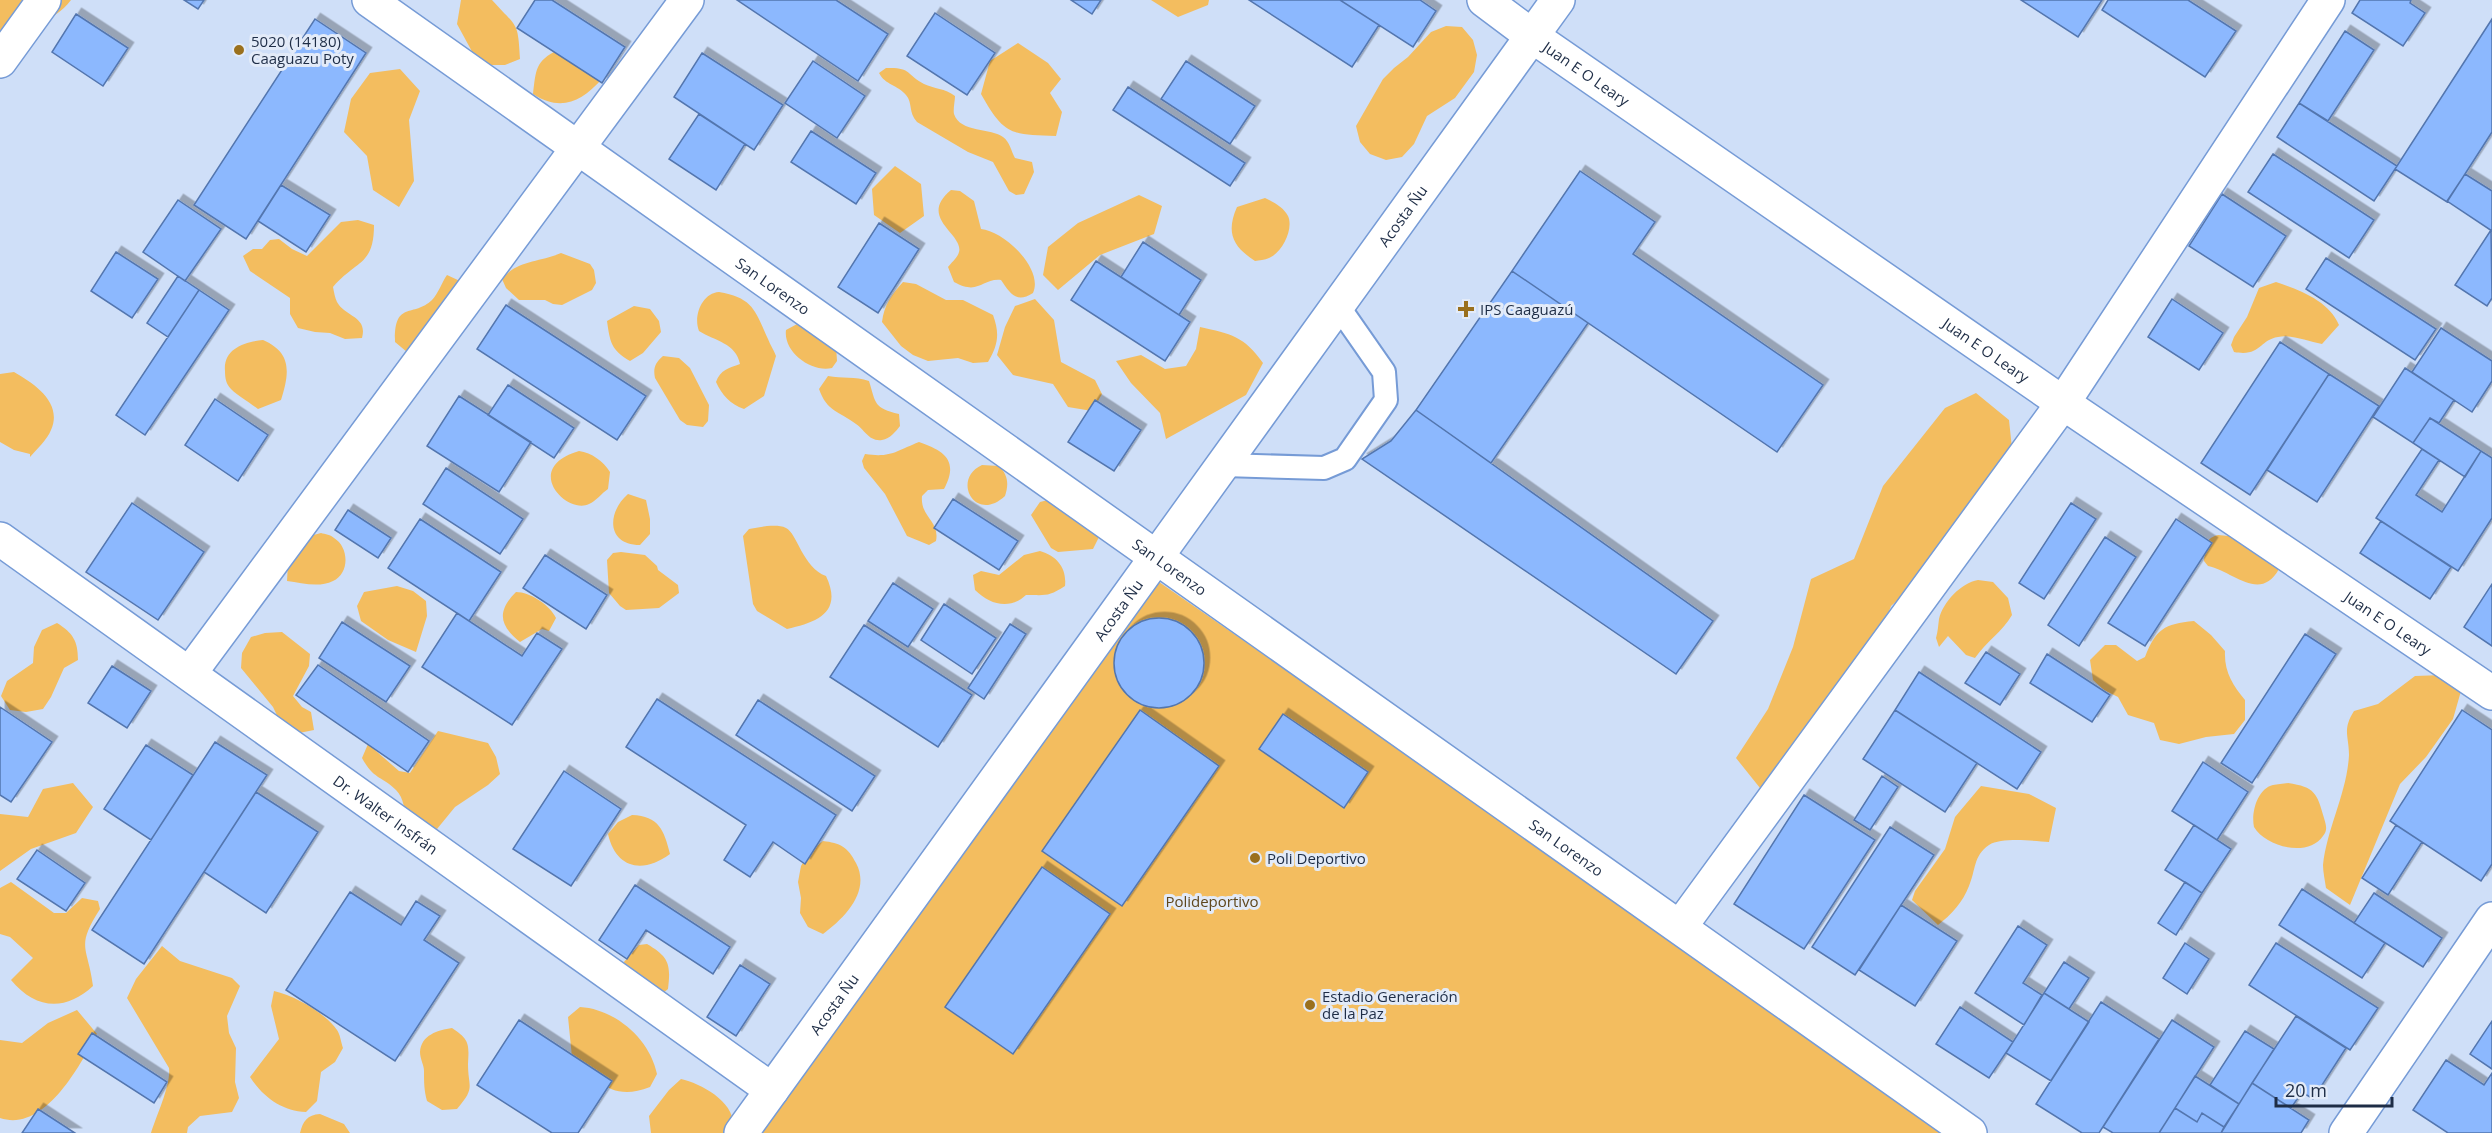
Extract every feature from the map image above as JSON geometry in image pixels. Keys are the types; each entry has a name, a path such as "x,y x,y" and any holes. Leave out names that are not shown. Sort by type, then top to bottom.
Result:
{"street":[{"path":"0,61 44,0"},
{"name":"San Lorenzo","path":"369,0 1970,1133"},
{"path":"190,673 687,0"},
{"name":"Juan E O Leary","path":"1484,0 1532,36 2063,403 2492,693"},
{"name":"Acosta Ñu","path":"741,1133 1159,557 1558,0"},
{"path":"1680,927 2063,403 2328,0"},
{"name":"Dr. Walter Insfrán","path":"0,539 772,1090"},
{"path":"2346,1133 2492,919"}],"lane":[{"path":"1224,465 1324,468 1345,459 1386,400 1384,372 1338,306"}],"green space":[{"path":"0,0 71,0 48,19 0,33"},
{"path":"461,0 492,0 515,25 520,59 505,65 489,65 475,57 457,24"},
{"path":"1151,0 1209,0 1208,5 1178,17"},
{"path":"1446,26 1462,27 1473,40 1477,55 1474,72 1455,98 1427,116 1414,144 1402,157 1386,160 1370,154 1360,142 1356,126 1383,79 1431,32"},
{"path":"1018,43 1048,63 1061,79 1050,93 1062,112 1056,136 1029,135 1010,130 996,118 981,94 990,61"},
{"path":"558,50 602,79 586,94 570,102 553,102 533,94 538,67 545,58"},
{"path":"886,68 904,70 924,84 951,93 955,96 954,114 957,120 969,127 998,134 1009,144 1015,158 1032,162 1034,172 1024,194 1016,195 1009,191 993,162 968,152 917,122 912,115 906,95 879,73"},
{"path":"400,69 420,91 409,120 414,181 399,207 373,190 367,156 344,132 351,99 370,73"},
{"path":"895,166 921,184 924,216 900,233 874,215 872,189"},
{"path":"951,190 960,191 974,201 981,229 1000,236 1020,253 1033,273 1035,283 1033,293 1022,297 1014,296 1001,280 989,281 975,287 962,286 954,282 948,267 959,252 959,245 944,225 939,209 942,200"},
{"path":"1139,195 1162,206 1154,234 1100,255 1058,290 1043,275 1048,247 1078,223"},
{"path":"1265,198 1284,210 1288,216 1288,234 1274,255 1255,261 1236,244 1232,224 1237,207"},
{"path":"358,220 374,225 371,248 367,256 333,287 336,300 341,307 362,325 362,338 345,339 330,333 298,328 290,314 290,298 250,271 243,256 253,249 262,249 270,240 279,239 292,249 307,256 341,222"},
{"path":"561,253 590,264 594,270 596,283 592,290 562,305 545,300 519,300 506,288 502,279 515,268"},
{"path":"447,275 460,281 407,352 395,342 398,320 406,312 432,300"},
{"path":"903,282 916,284 946,300 963,300 993,315 997,328 997,339 988,362 973,363 958,358 928,361 913,355 901,346 882,322 889,300"},
{"path":"2276,282 2304,293 2321,303 2339,325 2322,344 2283,336 2267,341 2250,352 2234,352 2231,345 2234,337 2247,317 2259,288"},
{"path":"719,292 739,298 751,307 760,320 776,356 764,396 744,409 727,398 716,382 722,372 740,364 738,357 724,343 699,331 697,325 700,306 708,296"},
{"path":"1035,299 1054,320 1061,362 1095,380 1102,394 1092,411 1068,407 1053,384 1013,375 997,355 1005,327 1015,306"},
{"path":"634,306 650,309 659,321 661,332 643,353 630,361 612,345 607,321"},
{"path":"799,323 836,346 837,361 832,368 824,369 808,364 794,353 786,338 786,330"},
{"path":"1200,327 1220,332 1243,342 1263,363 1246,395 1166,439 1160,413 1131,383 1116,361 1141,355 1165,369 1186,366 1196,349"},
{"path":"263,340 280,351 287,373 281,400 258,409 229,387 225,363 227,357 236,348"},
{"path":"663,356 679,358 690,368 709,405 708,421 703,427 687,425 680,420 655,378 655,366"},
{"path":"14,372 45,395 53,411 54,420 49,434 30,457 30,454 14,450 0,442 0,374"},
{"path":"828,376 869,381 877,404 885,410 899,414 900,426 885,439 877,440 870,437 859,426 830,407 822,397 819,389"},
{"path":"1976,393 2009,420 2013,458 1910,589 1891,606 1884,626 1853,677 1827,697 1813,741 1760,788 1736,758 1768,709 1793,647 1811,579 1854,559 1883,486 1945,408"},
{"path":"919,442 942,453 950,464 944,489 928,490 922,496 924,509 936,534 936,541 929,545 907,536 885,494 864,468 862,461 865,454 887,454"},
{"path":"579,451 597,458 610,472 608,489 592,503 580,506 561,497 554,488 551,478 553,468 562,459"},
{"path":"982,465 999,466 1006,476 1007,484 1005,496 994,503 984,505 976,502 968,488 968,480 973,472"},
{"path":"628,494 646,500 650,534 640,545 629,544 621,540 613,526 616,510"},
{"path":"1056,498 1103,529 1093,549 1058,552 1051,548 1031,515 1040,502"},
{"path":"781,526 790,531 806,559 818,572 826,576 831,598 829,607 817,619 809,623 787,629 757,611 753,604 743,536 749,529"},
{"path":"321,533 333,537 343,547 346,560 339,577 322,584 287,581 288,563 306,537"},
{"path":"2218,535 2249,538 2279,569 2272,579 2263,584 2255,584 2208,566 2204,561 2206,545 2210,539"},
{"path":"1040,551 1051,556 1060,564 1065,586 1050,594 1026,595 1020,600 1007,604 987,599 975,590 973,575 981,571 999,575 1024,555"},
{"path":"613,553 645,555 657,566 658,570 678,585 679,593 659,608 626,610 620,606 609,593 607,560"},
{"path":"1978,580 1993,582 2008,598 2012,615 1975,658 1966,655 1948,636 1939,647 1936,638 1944,606 1959,589"},
{"name":"Poli Deportivo","path":"1159,582 1954,1133 750,1133"},
{"path":"397,586 413,591 426,601 427,616 416,652 388,640 361,621 357,606 364,592"},
{"path":"516,592 533,597 549,608 556,618 549,631 542,629 520,642 513,636 505,624 503,612"},
{"path":"2194,621 2225,651 2230,678 2245,700 2245,720 2234,734 2206,737 2179,744 2160,740 2154,723 2128,715 2118,697 2104,690 2093,680 2090,660 2105,645 2116,645 2137,661 2145,657 2153,640 2162,630 2175,624"},
{"path":"57,623 74,638 78,660 64,668 43,709 26,712 10,710 1,696 7,681 33,663 34,647 42,630"},
{"path":"282,632 310,654 309,666 293,696 302,707 311,712 314,730 299,733 284,730 273,707 241,668 242,653 251,637"},
{"path":"2443,675 2461,691 2453,719 2426,757 2400,784 2350,905 2326,888 2323,865 2328,838 2345,783 2349,755 2347,728 2350,718 2354,711 2378,704 2415,676"},
{"path":"438,731 488,743 496,757 500,774 455,807 437,829 406,822 404,805 399,793 374,774 362,758 368,744 399,771 410,773"},
{"path":"73,783 93,807 76,833 31,849 0,871 0,814 28,817 43,789"},
{"path":"2288,783 2309,789 2317,797 2322,809 2326,832 2316,843 2308,847 2287,847 2277,844 2268,840 2254,827 2253,815 2259,796 2267,787"},
{"path":"1981,786 2029,794 2056,808 2049,842 2010,840 1989,845 1977,859 1971,880 1960,903 1938,925 1912,900 1915,891 1945,849 1955,817"},
{"path":"632,815 648,818 659,826 670,854 641,866 632,865 617,855 608,834 618,822"},
{"path":"823,841 839,845 850,853 860,873 860,884 858,894 847,912 823,934 808,927 800,913 801,898 798,882 801,866 810,851"},
{"path":"11,882 54,913 66,913 82,898 98,901 100,909 85,940 93,986 72,1000 50,1004 40,1001 20,990 11,980 33,958 10,937 0,934 0,888"},
{"path":"647,944 660,953 667,962 668,989 662,994 623,963 639,945"},
{"path":"162,946 180,961 232,978 240,986 227,1016 229,1033 236,1048 235,1082 239,1098 232,1112 200,1116 188,1127 187,1133 151,1133 166,1091 169,1068 127,998 136,979"},
{"path":"274,991 300,1001 325,1017 338,1032 343,1048 335,1062 321,1072 317,1101 306,1112 289,1109 274,1102 250,1077 279,1039 271,1006"},
{"path":"580,1007 606,1013 629,1028 639,1038 653,1061 657,1074 650,1087 625,1092 606,1087 572,1057 568,1017"},
{"path":"77,1010 97,1034 71,1078 46,1106 32,1116 16,1120 0,1118 0,1040 22,1043 48,1023"},
{"path":"452,1028 467,1043 470,1087 467,1096 457,1109 442,1110 427,1101 420,1052 423,1041 431,1034"},
{"path":"681,1079 709,1091 726,1105 731,1113 732,1133 651,1133 649,1116 669,1090"},
{"path":"320,1114 344,1124 350,1133 300,1133 306,1119"}],"building":[{"path":"184,0 204,0 198,9"},
{"path":"535,0 552,0 625,47 602,83 517,28"},
{"path":"737,0 836,0 888,34 858,81"},
{"path":"1071,0 1101,0 1092,14"},
{"path":"1249,0 1340,0 1379,25 1352,67"},
{"path":"1340,0 1420,0 1436,11 1413,47"},
{"path":"2021,0 2102,0 2078,37"},
{"path":"2108,0 2188,0 2236,31 2205,77 2102,10"},
{"path":"2360,0 2411,0 2410,3 2425,13 2403,46 2352,13"},
{"path":"935,13 995,53 967,95 907,56"},
{"path":"76,14 128,48 103,86 52,52"},
{"path":"315,19 366,53 246,239 194,205"},
{"path":"2492,19 2492,132 2447,202 2395,169"},
{"path":"2345,31 2374,50 2328,121 2299,103"},
{"path":"702,53 783,105 754,150 674,97"},
{"path":"813,61 865,96 837,138 785,103"},
{"path":"1186,61 1255,106 1230,144 1161,99"},
{"path":"1128,87 1245,163 1230,186 1113,110"},
{"path":"2299,103 2397,166 2374,201 2277,137"},
{"path":"699,114 745,144 716,190 669,159"},
{"path":"811,131 876,173 856,204 791,162"},
{"path":"2273,154 2374,220 2349,258 2248,192"},
{"path":"1580,171 1655,222 1633,254 1823,385 1777,452 1512,271"},
{"path":"2465,174 2492,191 2492,231 2447,201"},
{"path":"281,185 330,215 306,252 258,221"},
{"path":"2222,194 2286,236 2253,287 2189,246"},
{"path":"178,200 221,229 185,281 143,252"},
{"path":"879,223 919,249 878,313 838,287"},
{"path":"2491,230 2492,298 2487,306 2455,285"},
{"path":"1143,242 1201,280 1179,315 1121,277"},
{"path":"116,252 158,279 132,318 91,291"},
{"path":"2326,258 2436,329 2415,360 2306,289"},
{"path":"1096,261 1190,322 1165,361 1071,300"},
{"path":"1512,271 1588,323 1491,463 1416,410"},
{"path":"178,276 199,290 168,337 147,323"},
{"path":"199,290 229,310 145,435 116,415"},
{"path":"2172,299 2223,333 2199,370 2148,337"},
{"path":"506,305 646,396 617,440 477,349"},
{"path":"2441,328 2492,361 2492,381 2472,412 2412,372"},
{"path":"2280,342 2329,374 2250,495 2201,463"},
{"path":"2405,368 2454,400 2439,423 2430,418 2413,443 2373,417"},
{"path":"2329,374 2379,406 2317,502 2267,470"},
{"path":"508,385 574,428 554,458 488,415"},
{"path":"459,396 531,442 499,492 427,446"},
{"path":"215,399 268,435 238,481 185,445"},
{"path":"1095,400 1141,430 1114,471 1068,442"},
{"path":"1416,410 1713,621 1676,674 1362,459 1391,441"},
{"path":"2430,418 2481,451 2465,477 2413,443"},
{"path":"2422,449 2439,460 2416,495 2442,512 2481,451 2492,458 2492,518 2458,571 2376,518"},
{"path":"446,468 523,519 500,554 423,504"},
{"path":"953,499 1018,541 999,570 934,528"},
{"path":"132,503 204,552 158,620 86,572"},
{"path":"2071,503 2096,519 2044,599 2019,583"},
{"path":"348,510 391,538 378,558 335,530"},
{"path":"420,519 501,572 469,621 388,568"},
{"path":"2176,519 2212,543 2145,646 2108,623"},
{"path":"2381,521 2451,567 2430,599 2360,553"},
{"path":"2105,537 2136,557 2079,646 2048,625"},
{"path":"545,555 607,595 586,629 523,588"},
{"path":"893,583 933,609 908,647 868,621"},
{"path":"2492,584 2492,646 2464,627"},
{"path":"944,604 996,638 972,674 921,640"},
{"path":"457,613 522,656 537,633 562,649 512,725 422,667"},
{"path":"1159,618 1176,622 1191,631 1200,646 1204,663 1200,680 1191,695 1176,704 1159,708 1142,704 1127,695 1118,680 1114,663 1118,646 1127,631 1142,622"},
{"path":"342,622 410,666 386,702 319,658"},
{"path":"1010,624 1026,634 984,699 968,688"},
{"path":"864,625 972,695 938,747 830,677"},
{"path":"2305,634 2336,654 2252,783 2221,763"},
{"path":"1986,652 2020,674 2000,705 1965,683"},
{"path":"2047,654 2110,695 2092,722 2030,683"},
{"path":"318,665 429,741 408,772 296,695"},
{"path":"112,666 151,691 127,728 88,703"},
{"path":"1919,672 2041,752 2017,789 1895,710"},
{"path":"657,699 836,815 805,864 773,842 750,877 724,860 746,825 626,747"},
{"path":"758,700 875,776 852,811 736,735"},
{"path":"0,707 52,742 11,802 0,795"},
{"path":"1140,710 1219,766 1122,906 1042,851"},
{"path":"1895,710 1977,763 1945,812 1863,759"},
{"path":"2462,710 2492,730 2492,864 2481,881 2390,821"},
{"path":"1283,714 1368,772 1344,808 1259,749"},
{"path":"215,742 267,775 144,964 92,930"},
{"path":"146,745 193,775 151,840 104,809"},
{"path":"2203,762 2248,792 2217,840 2172,811"},
{"path":"564,771 621,809 571,886 513,849"},
{"path":"1882,776 1898,787 1870,830 1854,820"},
{"path":"256,792 318,832 266,913 204,872"},
{"path":"1804,795 1875,840 1804,949 1734,904"},
{"path":"2194,825 2231,849 2202,893 2165,870"},
{"path":"2396,825 2422,842 2388,895 2362,878"},
{"path":"1890,827 1934,855 1855,975 1812,947"},
{"path":"37,850 85,883 66,911 17,879"},
{"path":"1042,867 1110,914 1013,1054 945,1007"},
{"path":"2185,882 2202,893 2176,935 2158,923"},
{"path":"635,885 730,947 713,974 646,930 627,959 599,940"},
{"path":"2302,889 2385,943 2362,978 2279,925"},
{"path":"350,892 401,925 416,901 440,916 424,940 459,963 395,1061 286,990"},
{"path":"2374,893 2442,938 2423,967 2354,923"},
{"path":"1901,905 1957,941 1915,1006 1859,970"},
{"path":"2018,926 2047,945 2023,983 2042,995 2024,1025 1975,993"},
{"path":"2185,943 2209,959 2187,994 2163,978"},
{"path":"2276,943 2378,1008 2350,1050 2249,985"},
{"path":"2064,962 2089,978 2069,1009 2044,993"},
{"path":"740,965 770,984 736,1036 707,1017"},
{"path":"2044,993 2089,1022 2051,1081 2006,1053"},
{"path":"2101,1002 2159,1039 2099,1133 2082,1133 2036,1104"},
{"path":"1960,1007 2013,1042 1989,1078 1936,1044"},
{"path":"2296,1016 2346,1048 2313,1099 2302,1092 2291,1108 2252,1083"},
{"path":"519,1020 612,1081 578,1133 552,1133 477,1085"},
{"path":"2172,1020 2214,1047 2159,1133 2113,1133 2103,1127"},
{"path":"2492,1021 2492,1069 2470,1054"},
{"path":"2245,1031 2274,1049 2239,1104 2210,1085"},
{"path":"92,1033 167,1082 154,1103 78,1054"},
{"path":"2446,1060 2484,1085 2492,1073 2492,1133 2448,1133 2413,1110"},
{"path":"2195,1076 2239,1104 2224,1127 2202,1113 2197,1122 2175,1108"},
{"path":"2252,1083 2309,1120 2301,1133 2221,1133"},
{"path":"2175,1108 2197,1122 2202,1113 2224,1127 2221,1133 2159,1133"},
{"path":"38,1109 75,1133 22,1133"}],"place":[{"name":"5020 (14180) Caaguazu Poty","path":"239,50"},
{"name":"IPS Caaguazú","path":"1466,309"},
{"name":"Poli Deportivo","path":"1255,858"},
{"name":"Estadio Generación de la Paz","path":"1310,1005"}],"park label":[{"name":"Polideportivo","path":"1212,901"}]}
